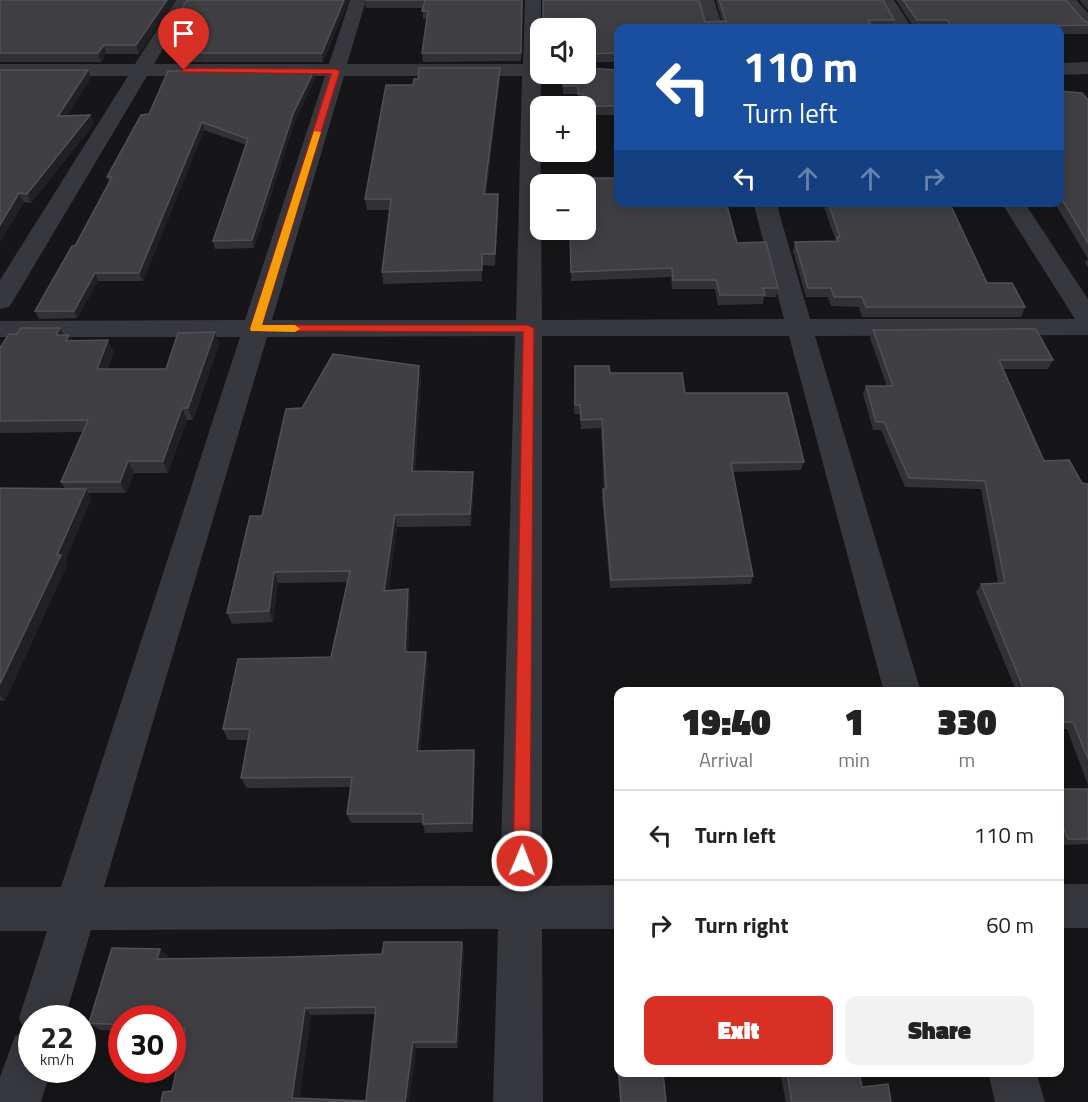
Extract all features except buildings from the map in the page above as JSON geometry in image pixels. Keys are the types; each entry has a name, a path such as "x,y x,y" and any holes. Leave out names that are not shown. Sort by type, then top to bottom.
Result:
{"street":[{"path":"0,301 184,0"},
{"path":"46,1005 358,0"},
{"path":"533,0 534,18"},
{"path":"706,0 713,24"},
{"path":"886,0 901,24"},
{"path":"1067,0 1088,24"},
{"path":"1064,69 1088,68"},
{"path":"0,70 530,70"},
{"path":"518,1102 528,328 536,84"},
{"path":"765,207 902,687"},
{"path":"1015,207 1088,319"},
{"path":"0,329 1088,327"},
{"path":"1064,906 1088,906"},
{"path":"0,909 614,907"},
{"path":"1013,1077 1020,1102"},
{"path":"16,1102 22,1083"}],"slow traffic":[{"path":"295,329 255,329 317,132"}],"route":[{"path":"184,70 336,71 255,329 528,328 522,861"}]}
